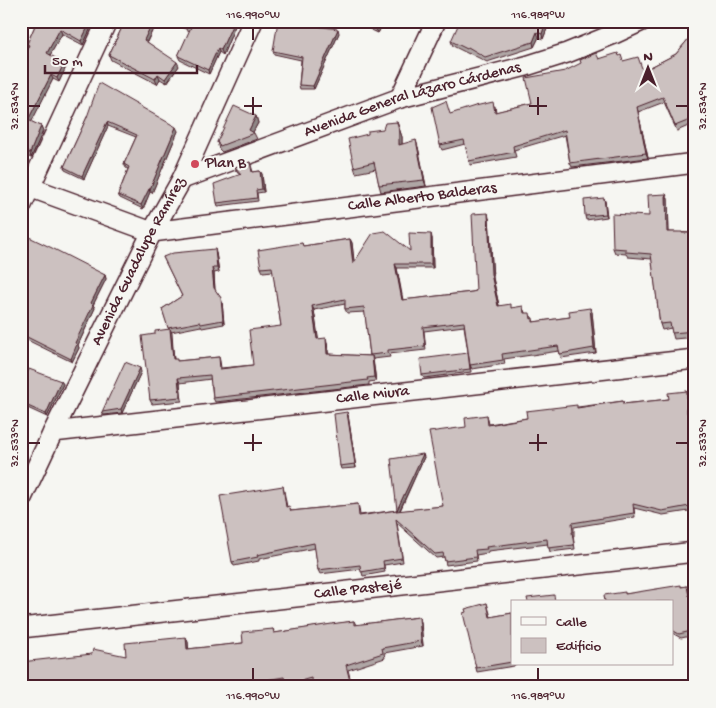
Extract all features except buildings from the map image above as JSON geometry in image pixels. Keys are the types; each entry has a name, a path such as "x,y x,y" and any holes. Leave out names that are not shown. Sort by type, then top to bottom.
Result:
{"street":[{"path":"21,207 26,186 107,21"},
{"name":"Avenida Guadalupe Ramírez","path":"21,500 152,232 182,179 253,21"},
{"path":"400,98 436,21"},
{"name":"Avenida General Lázaro Cárdenas","path":"182,179 400,98 526,66 567,53 617,28 642,21"},
{"name":"Calle Alberto Balderas","path":"152,232 695,163"},
{"path":"26,186 152,232"},
{"name":"Calle Miura","path":"53,432 695,359"},
{"name":"Calle Pastejé","path":"21,628 695,552"}],"place":[{"name":"Plan B","path":"195,164"}]}
